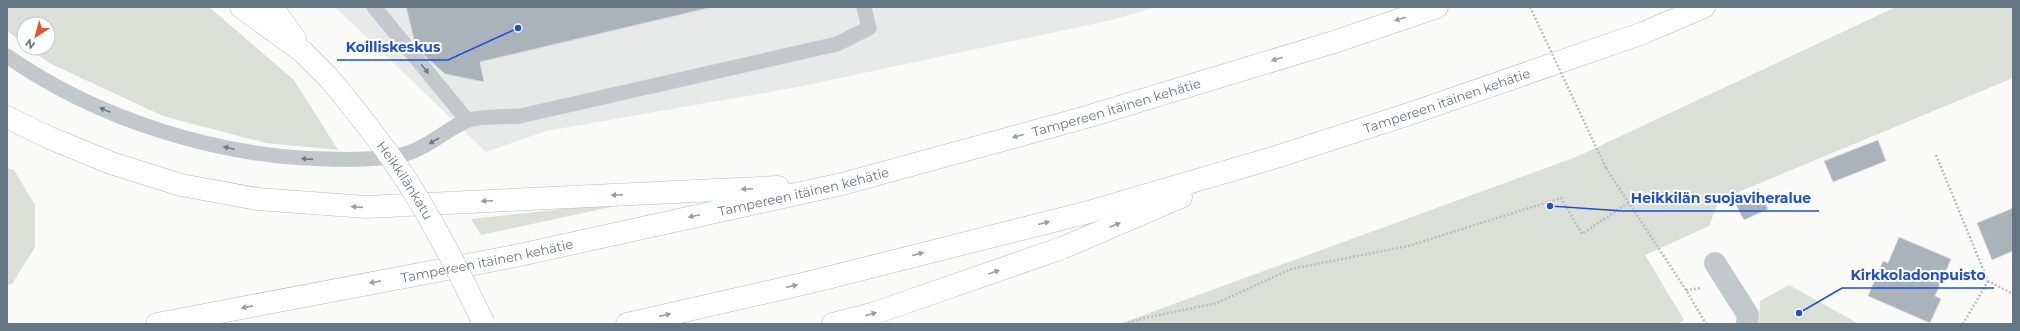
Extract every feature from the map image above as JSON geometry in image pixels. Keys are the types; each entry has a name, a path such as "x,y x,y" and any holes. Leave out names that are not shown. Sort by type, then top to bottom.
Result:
{"main road":[{"name":"Heikkilänkatu","path":"241,7 304,52"},
{"name":"Heikkilänkatu","path":"272,7 304,52 328,77 373,133 417,197 453,261 484,324"},
{"name":"Tampereen itäinen kehätie","path":"157,324 515,256 842,184 1083,118 1334,42 1437,7"},
{"name":"Tampereen itäinen kehätie","path":"627,324 811,282 1085,213 1276,157 1412,113 1628,38 1704,7"},
{"path":"7,117 50,138 111,163 181,185 257,199 366,207 842,184"},
{"path":"833,324 872,314 1062,248 1276,157"}],"street":[{"path":"1715,263 1748,315 1747,324"}],"lane":[{"path":"374,7 467,120"},
{"path":"7,56 59,88 102,109 177,135 267,155 308,159 351,160 405,154 430,144 467,120 520,116 837,44 869,28 864,7"}],"path":[{"path":"1530,7 1606,168 1686,290 1706,324"},
{"path":"1936,155 1988,281 2013,294"},
{"path":"1124,324 1140,319 1217,303 1291,269 1408,246 1562,198 1582,234 1628,203"},
{"path":"1963,324 1988,281"}],"shaded area":[{"path":"7,7 209,7 294,80 338,150 266,143 163,116 49,63 40,56 56,56 56,16 16,16 16,38 7,31"},
{"path":"335,7 1156,7 1112,20 798,87 546,131 486,152"},
{"path":"1896,7 2013,7 2013,78 1719,200 1709,226 1645,255 1684,320 1676,324 1119,324 1576,157"},
{"path":"7,168 14,170 35,205 35,247 12,284 7,285"},
{"path":"638,201 481,235 471,219"},
{"path":"1789,285 1859,324 1759,324 1760,301"}],"building":[{"path":"406,7 713,7 480,62 484,82 445,74 416,48"},
{"path":"1878,140 1886,161 1833,182 1824,161"},
{"path":"1759,189 1768,209 1744,220 1734,201"},
{"path":"2013,208 2013,251 1992,260 1977,223"},
{"path":"1899,237 1951,259 1935,296 1941,299 1930,323 1868,296 1883,261 1888,263"}],"place":[{"name":"Koilliskeskus","path":"518,28"},
{"name":"Heikkilän suojaviheralue","path":"1550,206"},
{"name":"Kirkkoladonpuisto","path":"1799,313"}]}
